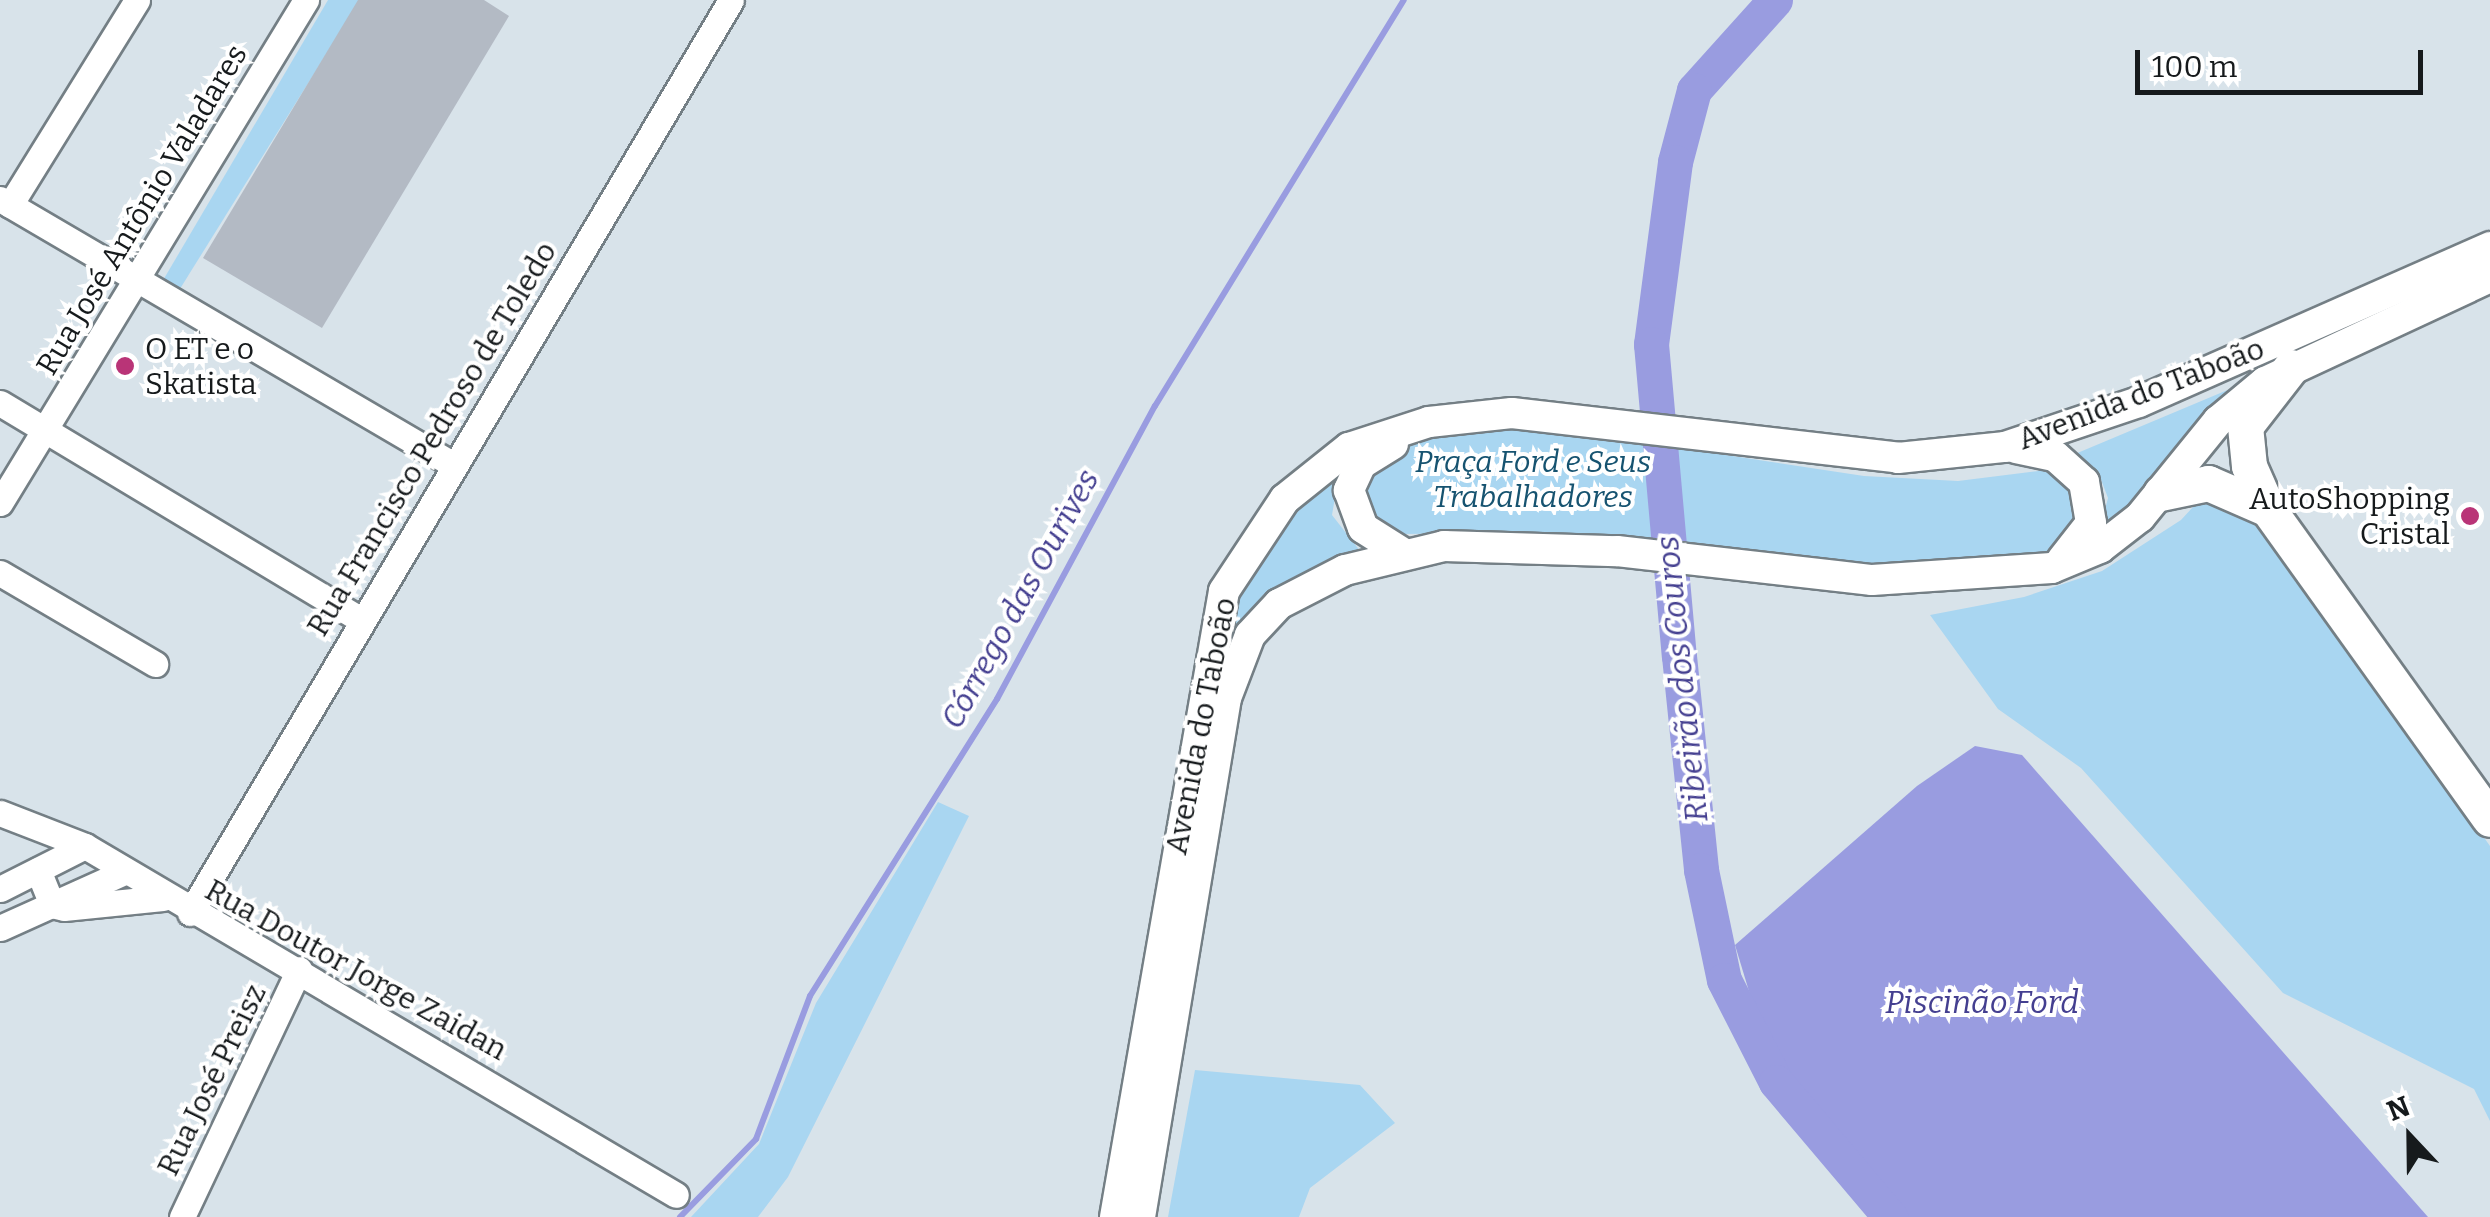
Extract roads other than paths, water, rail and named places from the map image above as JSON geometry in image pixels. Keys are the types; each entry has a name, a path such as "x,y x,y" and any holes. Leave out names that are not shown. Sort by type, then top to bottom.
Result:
{"highway":[{"path":"2291,367 2245,426 2248,466 2268,509 2490,819"},
{"path":"2160,492 2208,483 2268,509"}],"main road":[{"name":"Avenida do Taboão","path":"1114,1217 1224,591 1285,499 1430,422 1512,413 1898,458 2005,447 2154,395 2490,246"},
{"name":"Avenida do Taboão","path":"1140,1217 1235,662 1250,635 1303,588 1401,552 1444,546 1617,552 1726,568 1872,580 2052,568 2100,548 2160,492 2218,421 2291,367 2490,277"},
{"path":"2005,447 2055,456 2084,482 2091,523 2052,568"},
{"path":"1341,470 1356,517 1401,552"}],"street":[{"path":"137,0 5,202 454,465"},
{"name":"Rua Francisco Pedroso de Toledo","path":"190,913 731,0"},
{"name":"Rua José Antônio Valadares","path":"0,503 138,282 302,1"},
{"path":"0,404 361,620"},
{"path":"0,574 156,664"},
{"name":"Rua Doutor Jorge Zaidan","path":"0,812 86,846 162,898 298,969 676,1195"},
{"path":"0,889 86,846"},
{"path":"38,870 52,905"},
{"path":"0,928 124,872"},
{"path":"52,905 91,909 162,898"},
{"name":"Rua José Preisz","path":"182,1217 298,969"}],"water":[{"name":"Piscinão Ford","path":"1975,746 2022,755 2428,1217 1908,1217 1799,1089 1755,1011 1735,945 1917,786"}],"waterway":[{"name":"Córrego das Ourives","path":"680,1217 756,1139 810,996 997,699 1155,406 1404,0"},
{"name":"Ribeirão dos Couros","path":"1775,0 1694,90 1675,162 1651,344 1679,656 1701,870 1724,980 1776,1082 1890,1217"}],"place":[{"name":"O ET e o Skatista","path":"125,366"},
{"name":"AutoShopping Cristal","path":"2470,516"}],"park label":[{"name":"Praça Ford e Seus Trabalhadores","path":"1533,479"}]}
